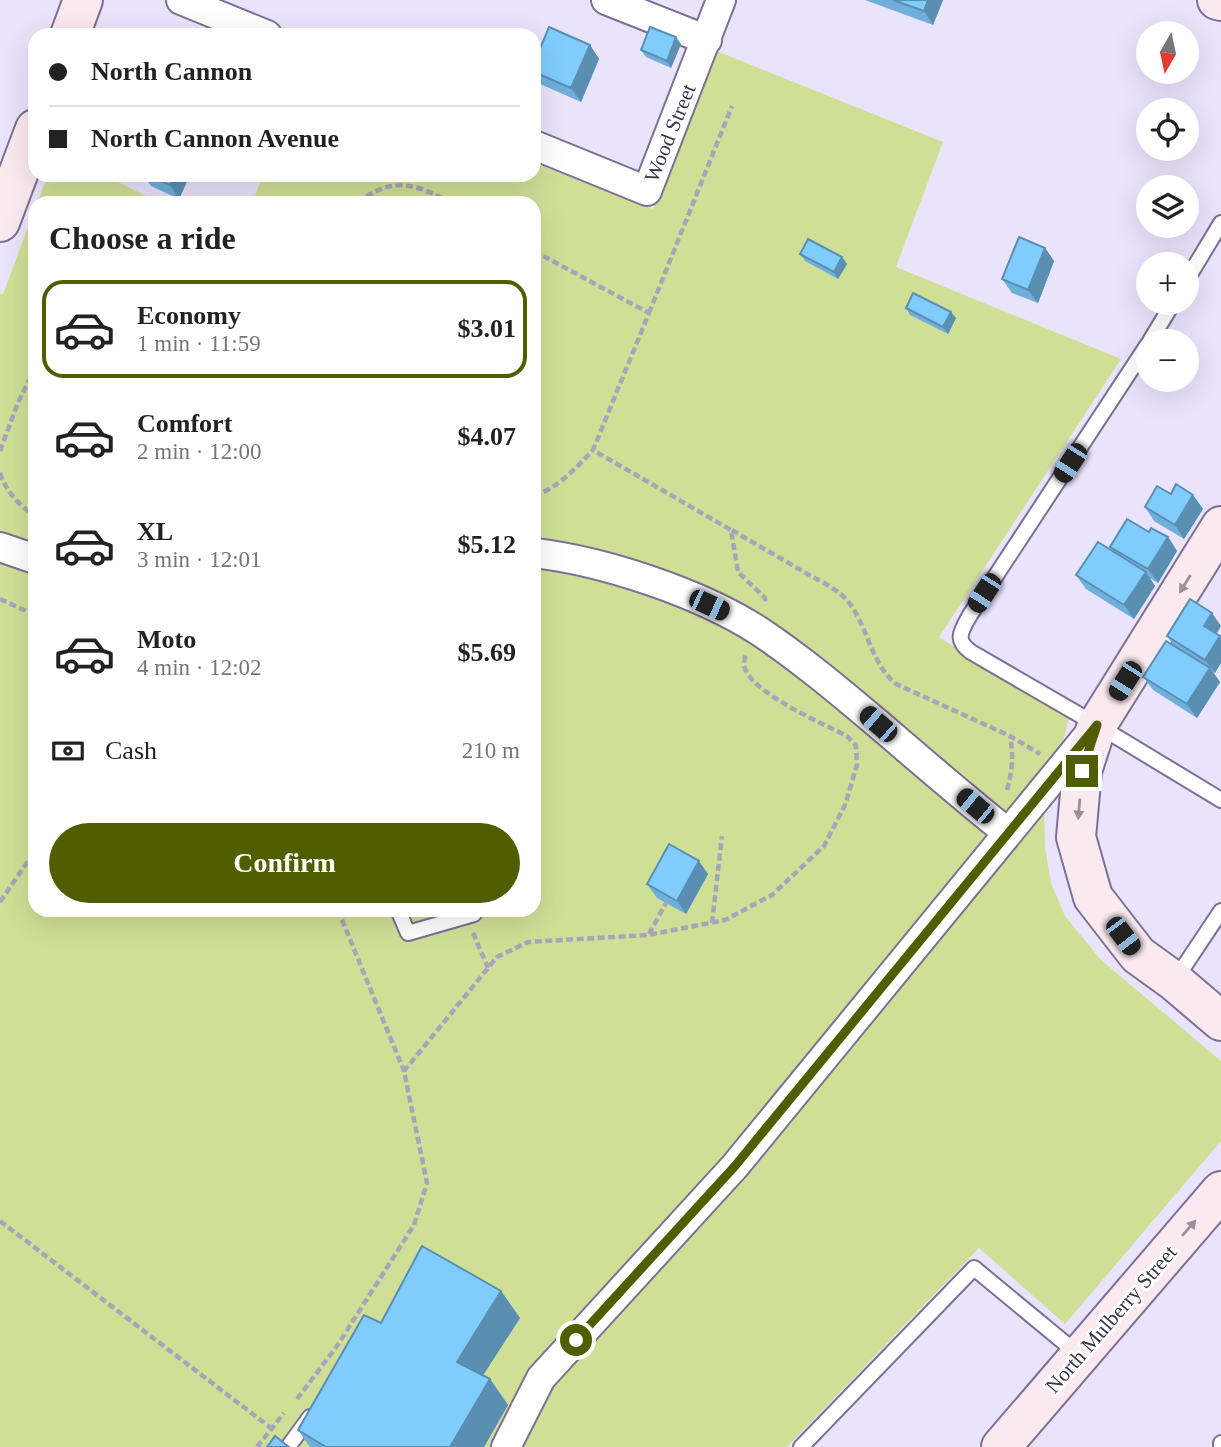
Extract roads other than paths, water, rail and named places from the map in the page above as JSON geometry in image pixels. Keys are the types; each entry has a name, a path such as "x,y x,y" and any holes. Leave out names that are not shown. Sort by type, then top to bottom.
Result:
{"street":[{"path":"73,28 83,0"},
{"path":"181,0 250,28"},
{"path":"606,0 707,40"},
{"name":"Wood Street","path":"541,148 647,191 722,0"},
{"path":"0,222 28,148"},
{"path":"506,1447 541,1378 735,1166 1001,828 1097,725 1221,526"},
{"path":"0,547 28,557"},
{"path":"541,554 606,568 650,581 692,597 758,630 816,671 1001,828"},
{"path":"1097,725 1082,771 1076,837 1093,897 1138,955 1221,1021"},
{"name":"North Mulberry Street","path":"1001,1447 1221,1191"}],"lane":[{"path":"1199,259 1221,223"},
{"path":"1136,363 970,615 961,631 960,639 963,647 971,652 1221,800"},
{"path":"1174,981 1221,911"},
{"path":"401,917 408,933 457,917"},
{"path":"801,1447 974,1268 1080,1356"},
{"path":"288,1447 318,1406"}]}
